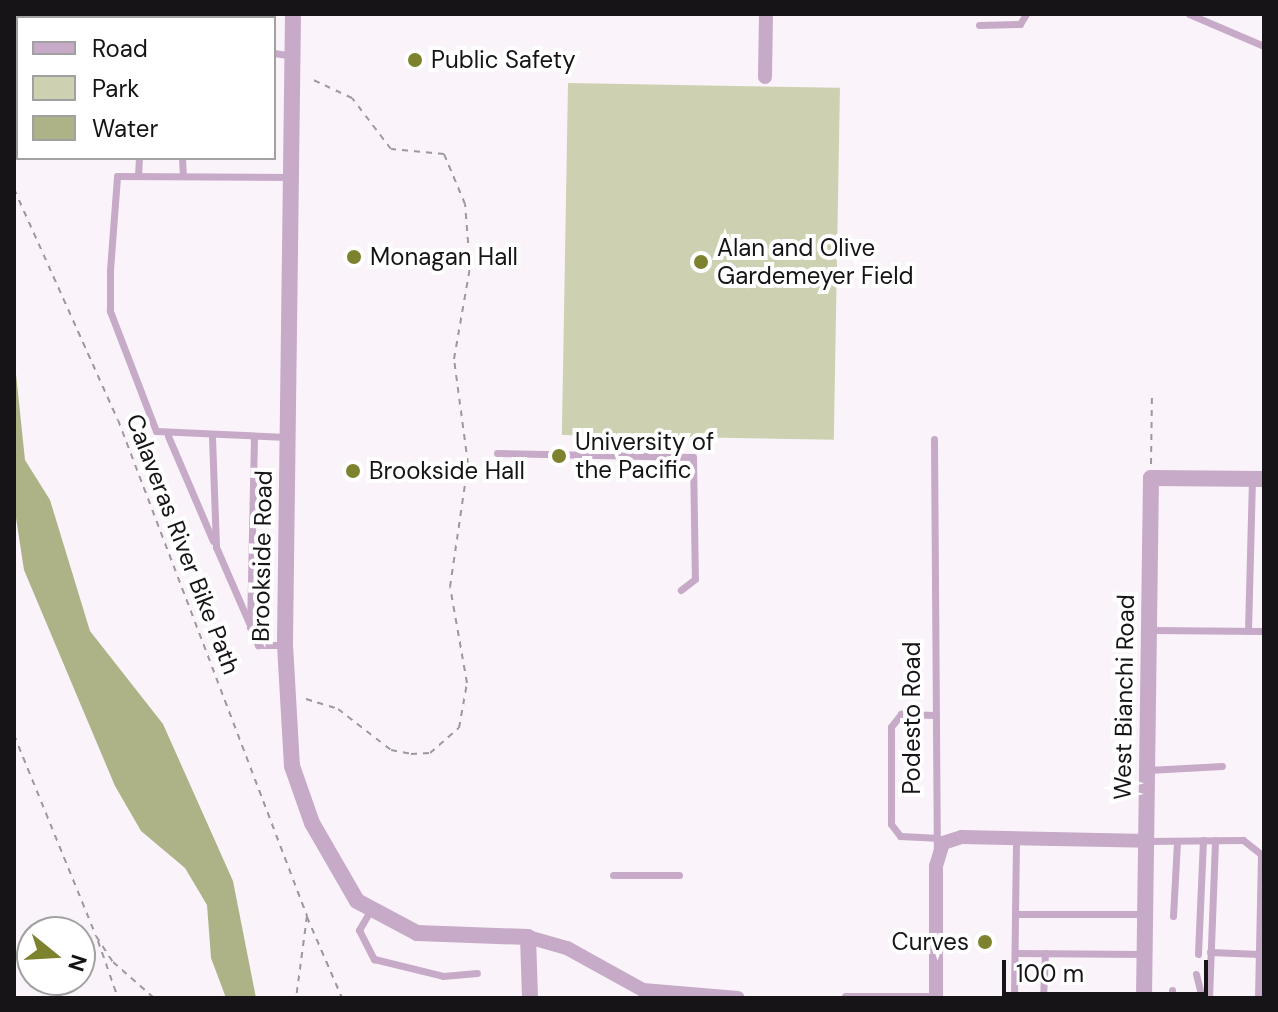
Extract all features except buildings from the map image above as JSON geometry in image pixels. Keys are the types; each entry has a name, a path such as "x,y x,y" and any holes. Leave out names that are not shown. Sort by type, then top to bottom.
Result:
{"street":[{"name":"Brookside Road","path":"293,14 286,699 292,766 312,823 346,889 370,911 431,936 528,937 567,948 643,990 738,998"},
{"path":"765,77 766,14"},
{"path":"1151,478 1258,478"},
{"name":"West Bianchi Road","path":"1144,998 1151,478"},
{"path":"936,845 951,839 1147,841"},
{"name":"Podesto Road","path":"936,845 936,997"},
{"path":"528,937 530,998"}],"lane":[{"path":"979,25 1020,24 1026,14"},
{"path":"1189,14 1264,46"},
{"path":"276,53 292,56"},
{"path":"138,176 139,160"},
{"path":"182,160 183,176"},
{"path":"287,437 168,436 156,431 110,311 112,184 117,176 291,177"},
{"path":"168,436 258,645 285,645"},
{"path":"212,437 216,547"},
{"path":"250,627 254,437"},
{"name":"Podesto Road","path":"934,439 936,845"},
{"path":"497,453 693,457 695,579 681,590"},
{"path":"1248,631 1258,478"},
{"path":"1149,630 1264,631"},
{"path":"934,715 901,714 891,727 891,824 900,836 936,845"},
{"path":"1148,770 1222,766"},
{"path":"1014,998 1016,838"},
{"path":"1198,954 1203,840"},
{"path":"1209,998 1215,840"},
{"path":"1147,841 1243,840 1261,854 1258,998"},
{"path":"1173,916 1177,841"},
{"path":"613,875 679,875"},
{"path":"370,911 359,930 374,959 443,976 477,973"},
{"path":"1015,914 1146,914"},
{"path":"1210,952 1260,954"},
{"path":"1015,953 1145,954"},
{"path":"1043,998 1045,953"},
{"path":"1196,974 1202,998"},
{"path":"845,996 936,997"}],"path":[{"path":"286,699 325,702 391,750 430,753 459,728 467,683 450,587 468,464 454,359 470,267 460,182 444,154 391,149 337,86 292,74"},
{"name":"Calaveras River Bike Path","path":"14,189 118,420 307,916 342,998"},
{"path":"1151,478 1152,396"},
{"path":"14,735 88,916"},
{"name":"Calaveras River Bike Path","path":"296,998 307,916"},
{"path":"96,936 118,998"},
{"path":"96,936 113,962 154,998"}],"green space":[{"name":"Alan and Olive Gardemeyer Field","path":"568,83 840,88 834,440 562,435"}],"water":[{"path":"14,355 25,460 50,500 90,631 163,724 233,881 256,998 226,998 211,958 207,905 185,868 141,831 115,786 24,570 14,505"}],"place":[{"name":"Public Safety","path":"415,60"},
{"name":"Monagan Hall","path":"354,257"},
{"name":"Alan and Olive Gardemeyer Field","path":"701,262"},
{"name":"University of the Pacific","path":"559,456"},
{"name":"Brookside Hall","path":"353,471"},
{"name":"Curves","path":"985,942"}]}
